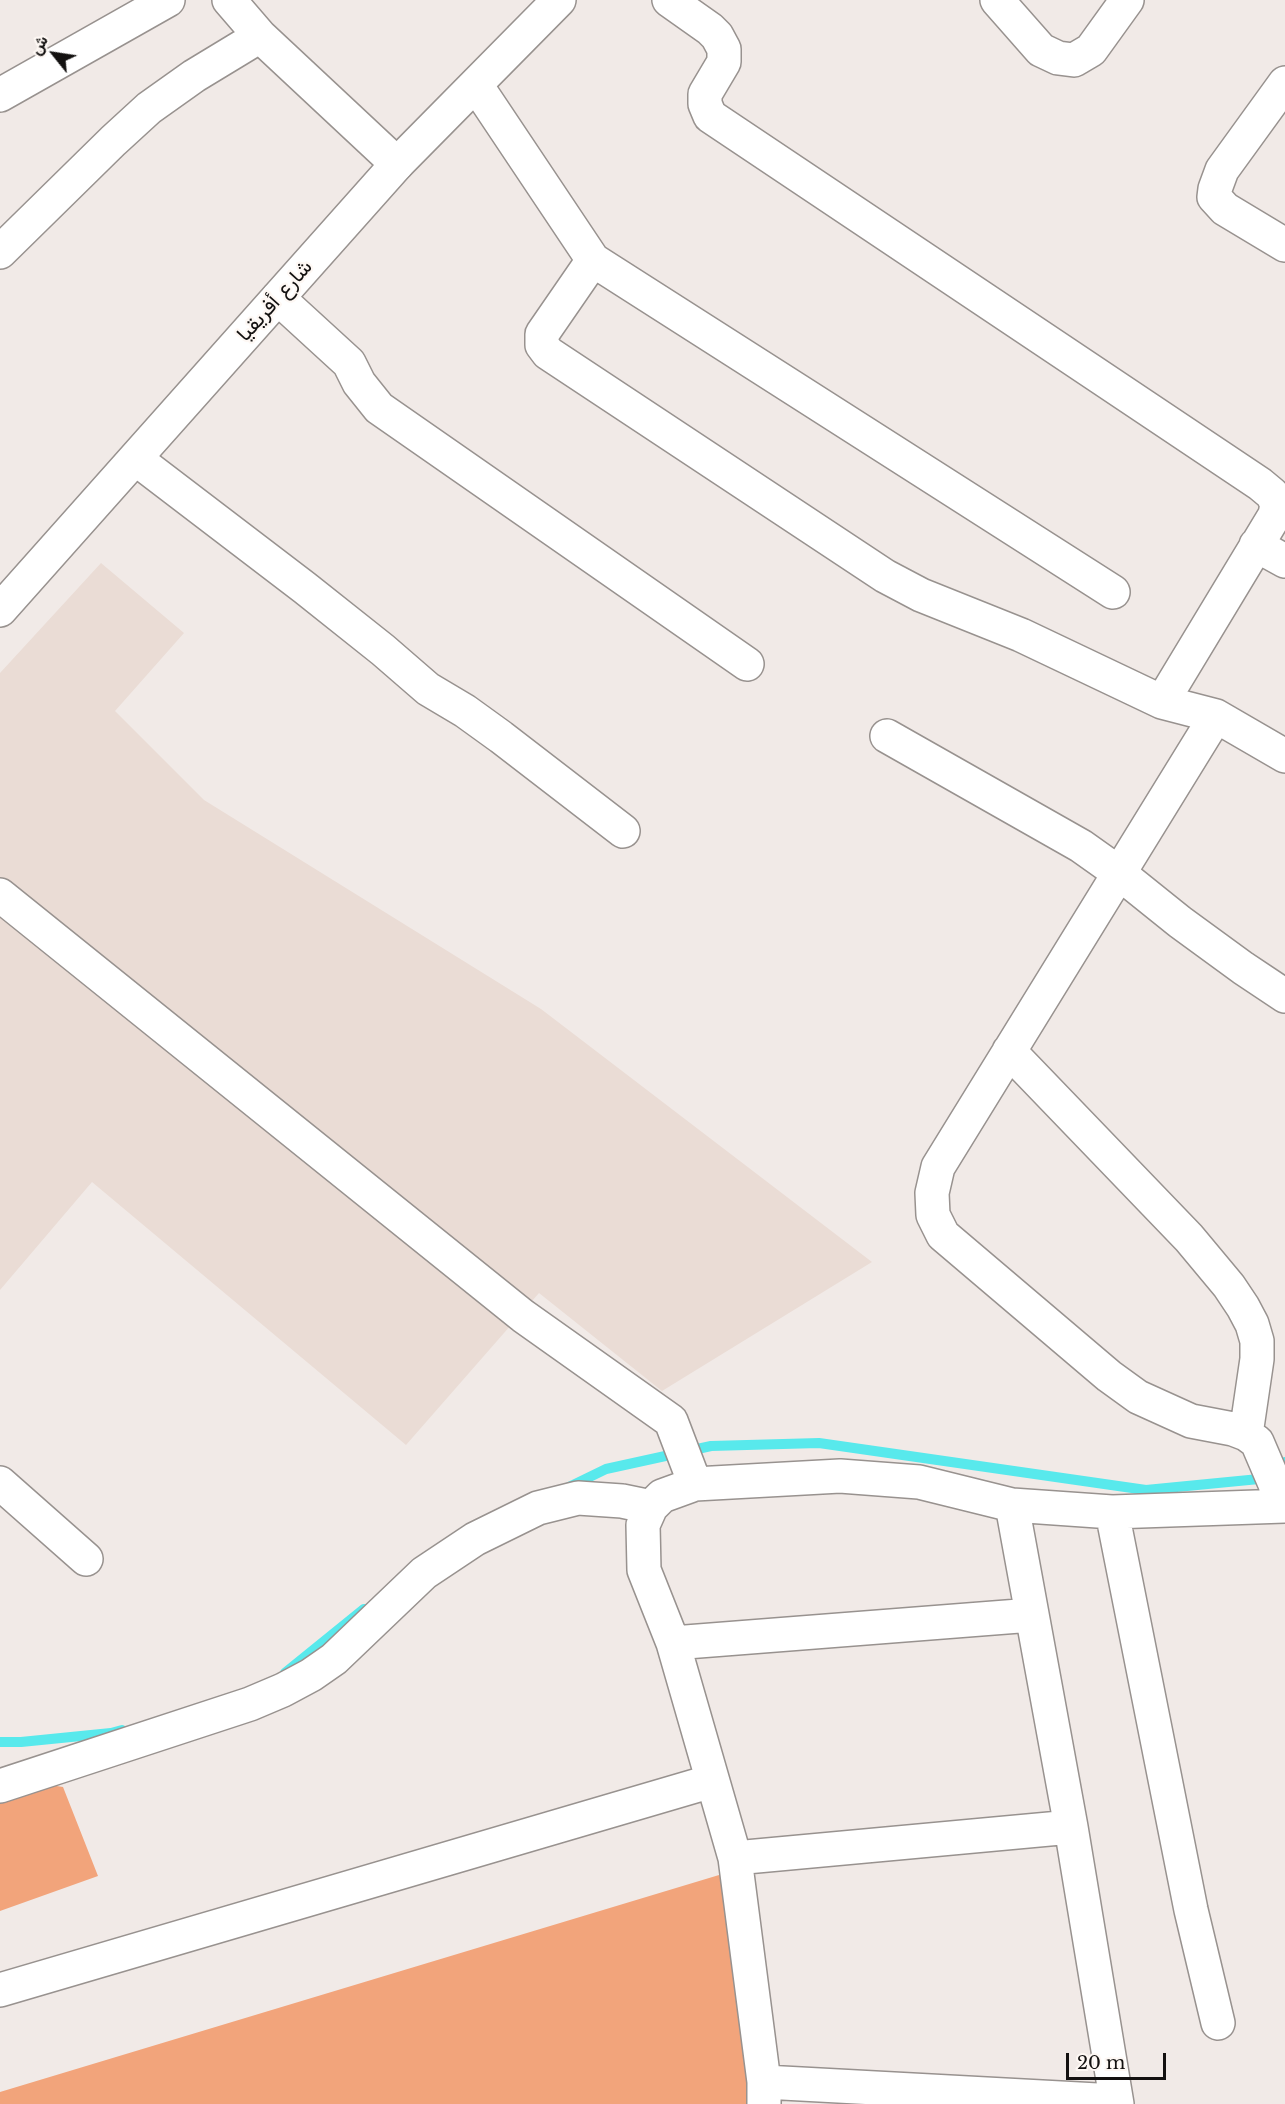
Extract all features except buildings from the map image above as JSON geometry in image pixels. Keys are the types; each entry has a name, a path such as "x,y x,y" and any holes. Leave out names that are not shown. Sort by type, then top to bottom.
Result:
{"street":[{"path":"0,95 168,0"},
{"path":"229,0 260,36 397,164"},
{"name":"شارع أفريقيا","path":"0,610 397,164 559,0"},
{"path":"669,0 710,29 724,49 724,62 705,94 705,104 710,116 1272,494 1277,504 1275,515 1162,702"},
{"path":"997,0 1041,50 1058,58 1074,60 1091,50 1126,0"},
{"path":"0,252 149,108 194,76 260,36"},
{"path":"1285,83 1222,170 1214,197 1225,209 1285,245"},
{"path":"476,85 593,260 1113,592"},
{"path":"593,260 542,334 542,345 548,353 885,576 921,595 1021,635 1162,702 1216,716 1285,756"},
{"path":"278,298 349,363 359,383 379,408 747,664"},
{"path":"136,459 383,650 428,689 465,711 501,737 623,831"},
{"path":"1256,545 1285,561"},
{"path":"1216,716 938,1167 932,1193 933,1215 943,1235 1109,1376 1138,1397 1191,1421 1233,1429 1251,1438"},
{"path":"887,736 1025,812 1081,846 1180,922 1285,996"},
{"path":"0,895 523,1316 671,1421 695,1484"},
{"path":"1009,1051 1189,1238 1238,1300 1252,1324 1257,1341 1251,1438 1280,1499 1112,1512 1012,1505 919,1482 850,1476 695,1484 662,1496 651,1507 643,1525 644,1570 673,1643 735,1858 764,2093 1116,2102 1071,1827 1012,1505"},
{"path":"0,1483 86,1559"},
{"path":"0,1786 250,1704 284,1690 334,1659 424,1573 475,1539 538,1508 578,1498 622,1501 651,1507"},
{"path":"1112,1512 1191,1910 1218,2023"},
{"path":"673,1643 1032,1615"},
{"path":"0,1990 712,1781"},
{"path":"735,1858 1071,1827"}],"shaded area":[{"path":"101,563 184,633 115,711 204,800 541,1009 872,1262 662,1391 539,1293 406,1445 92,1182 0,1290 0,673"},
{"path":"0,1777 63,1787 98,1876 0,1911"},
{"path":"729,1872 751,2104 0,2104 0,2092"}],"waterway":[{"path":"569,1487 606,1469 711,1446 819,1443 1146,1490 1259,1479 1285,1462"},
{"path":"285,1673 364,1609"},
{"path":"0,1742 21,1742 122,1730"}]}
